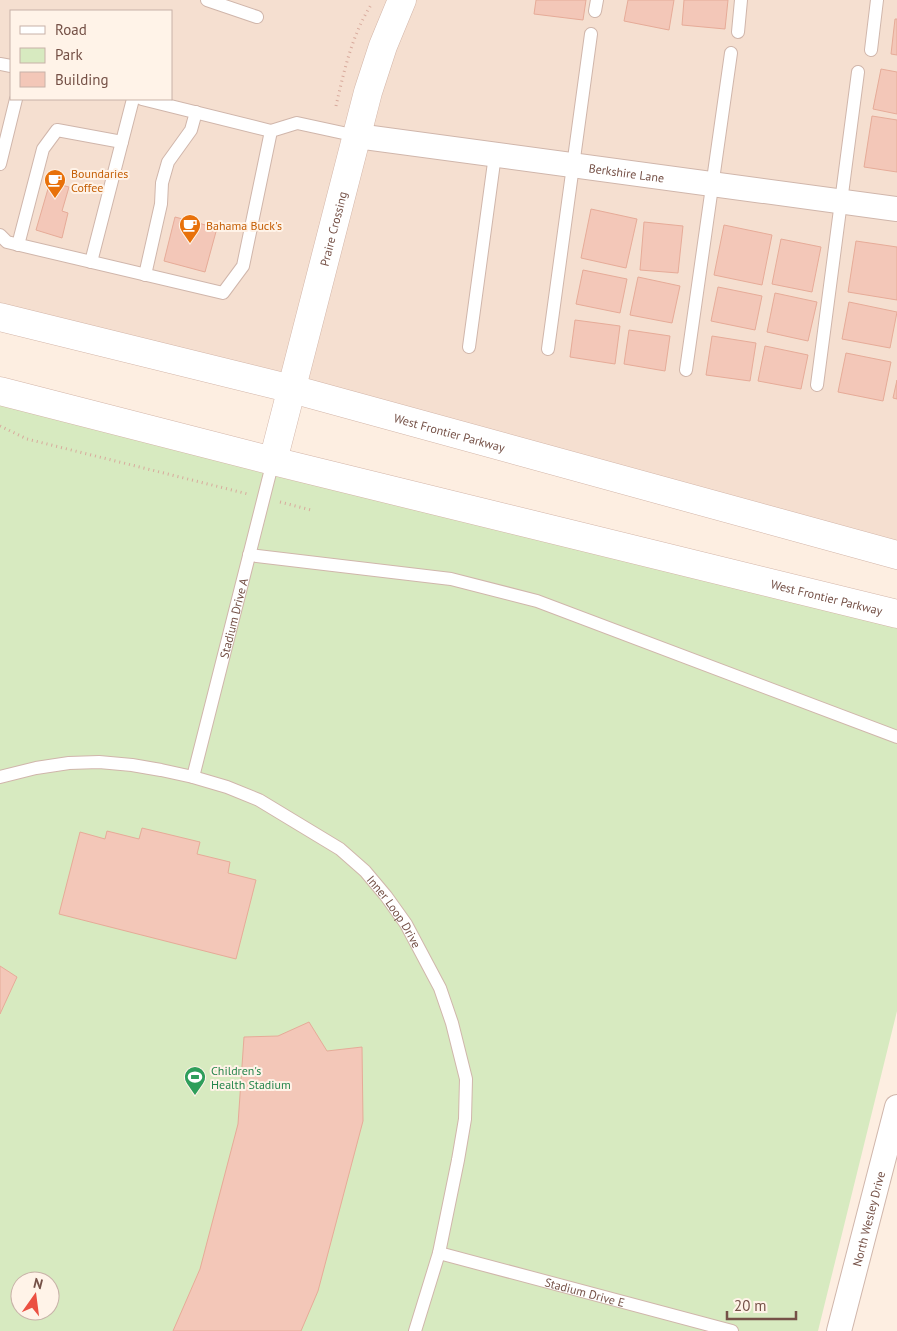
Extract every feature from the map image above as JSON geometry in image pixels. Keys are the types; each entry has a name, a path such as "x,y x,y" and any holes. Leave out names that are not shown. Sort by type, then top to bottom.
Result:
{"street":[{"name":"Praire Crossing","path":"273,460 368,92 383,46 402,0"},
{"name":"Berkshire Lane","path":"357,136 897,209"},
{"name":"West Frontier Parkway","path":"0,317 292,389 897,555"},
{"name":"West Frontier Parkway","path":"0,390 273,460 897,614"},
{"name":"North Wesley Drive","path":"840,1331 897,1107"}],"lane":[{"path":"207,0 257,17"},
{"path":"738,32 742,0"},
{"path":"871,50 877,0"},
{"path":"548,349 590,34"},
{"path":"686,370 731,53"},
{"path":"817,385 858,72"},
{"path":"0,164 16,100"},
{"path":"91,262 133,100"},
{"path":"146,100 272,130 297,123 357,136"},
{"path":"145,275 161,204 162,183 168,162 191,130 196,112"},
{"path":"18,245 42,149 57,130 122,142"},
{"path":"0,235 7,242 18,245 223,293 243,266 272,130"},
{"path":"469,347 495,155"},
{"name":"Stadium Drive A","path":"193,777 273,460"},
{"path":"249,555 451,579 537,601 897,737"},
{"name":"Inner Loop Drive","path":"0,777 36,768 69,763 99,762 132,765 193,777 227,787 259,800 340,849 358,865 386,896 406,924 440,988 452,1023 466,1078 466,1104 461,1145 439,1253 416,1331"},
{"name":"Stadium Drive E","path":"439,1253 732,1331"}],"path":[{"path":"336,106 346,61 365,15 374,0"},
{"path":"0,426 27,439 311,510"}],"shaded area":[{"path":"0,0 897,0 897,548 0,315"}],"green space":[{"path":"0,393 897,619 897,1011 818,1331 0,1331"}],"building":[{"path":"536,0 586,0 583,20 534,14"},
{"path":"628,0 674,0 669,30 624,21"},
{"path":"684,0 728,0 725,29 682,25"},
{"path":"895,19 897,19 897,55 891,54"},
{"path":"881,69 897,72 897,114 873,109"},
{"path":"872,116 897,120 897,172 864,167"},
{"name":"Boundaries Coffee","path":"50,182 69,187 62,211 68,213 62,238 36,230"},
{"path":"591,209 637,219 626,268 581,258"},
{"name":"Bahama Buck's","path":"175,217 217,228 205,272 164,261"},
{"path":"644,222 683,226 678,273 640,270"},
{"path":"724,225 772,235 762,285 714,275"},
{"path":"781,239 821,247 812,292 772,284"},
{"path":"856,241 897,247 897,300 848,292"},
{"path":"583,270 627,279 620,313 576,304"},
{"path":"638,277 680,286 672,323 630,315"},
{"path":"718,287 762,296 755,330 711,321"},
{"path":"775,293 817,302 808,341 767,332"},
{"path":"849,302 897,312 890,348 842,339"},
{"path":"575,320 620,326 615,364 570,357"},
{"path":"629,330 670,336 665,371 624,364"},
{"path":"712,336 756,343 750,381 706,375"},
{"path":"765,346 808,355 801,389 758,381"},
{"path":"846,353 891,362 883,401 838,392"},
{"path":"897,380 897,399 893,398"},
{"path":"142,828 200,842 197,854 230,862 228,873 256,880 236,959 59,914 80,832 105,839 107,831 139,839"},
{"path":"0,966 17,977 0,1014"},
{"path":"309,1022 327,1051 362,1047 363,1121 318,1291 301,1331 173,1331 200,1269 238,1124 244,1037 278,1036"}],"place":[{"name":"Boundaries Coffee","path":"55,199"},
{"name":"Bahama Buck's","path":"190,244"},
{"name":"Children's Health Stadium","path":"195,1096"}]}
